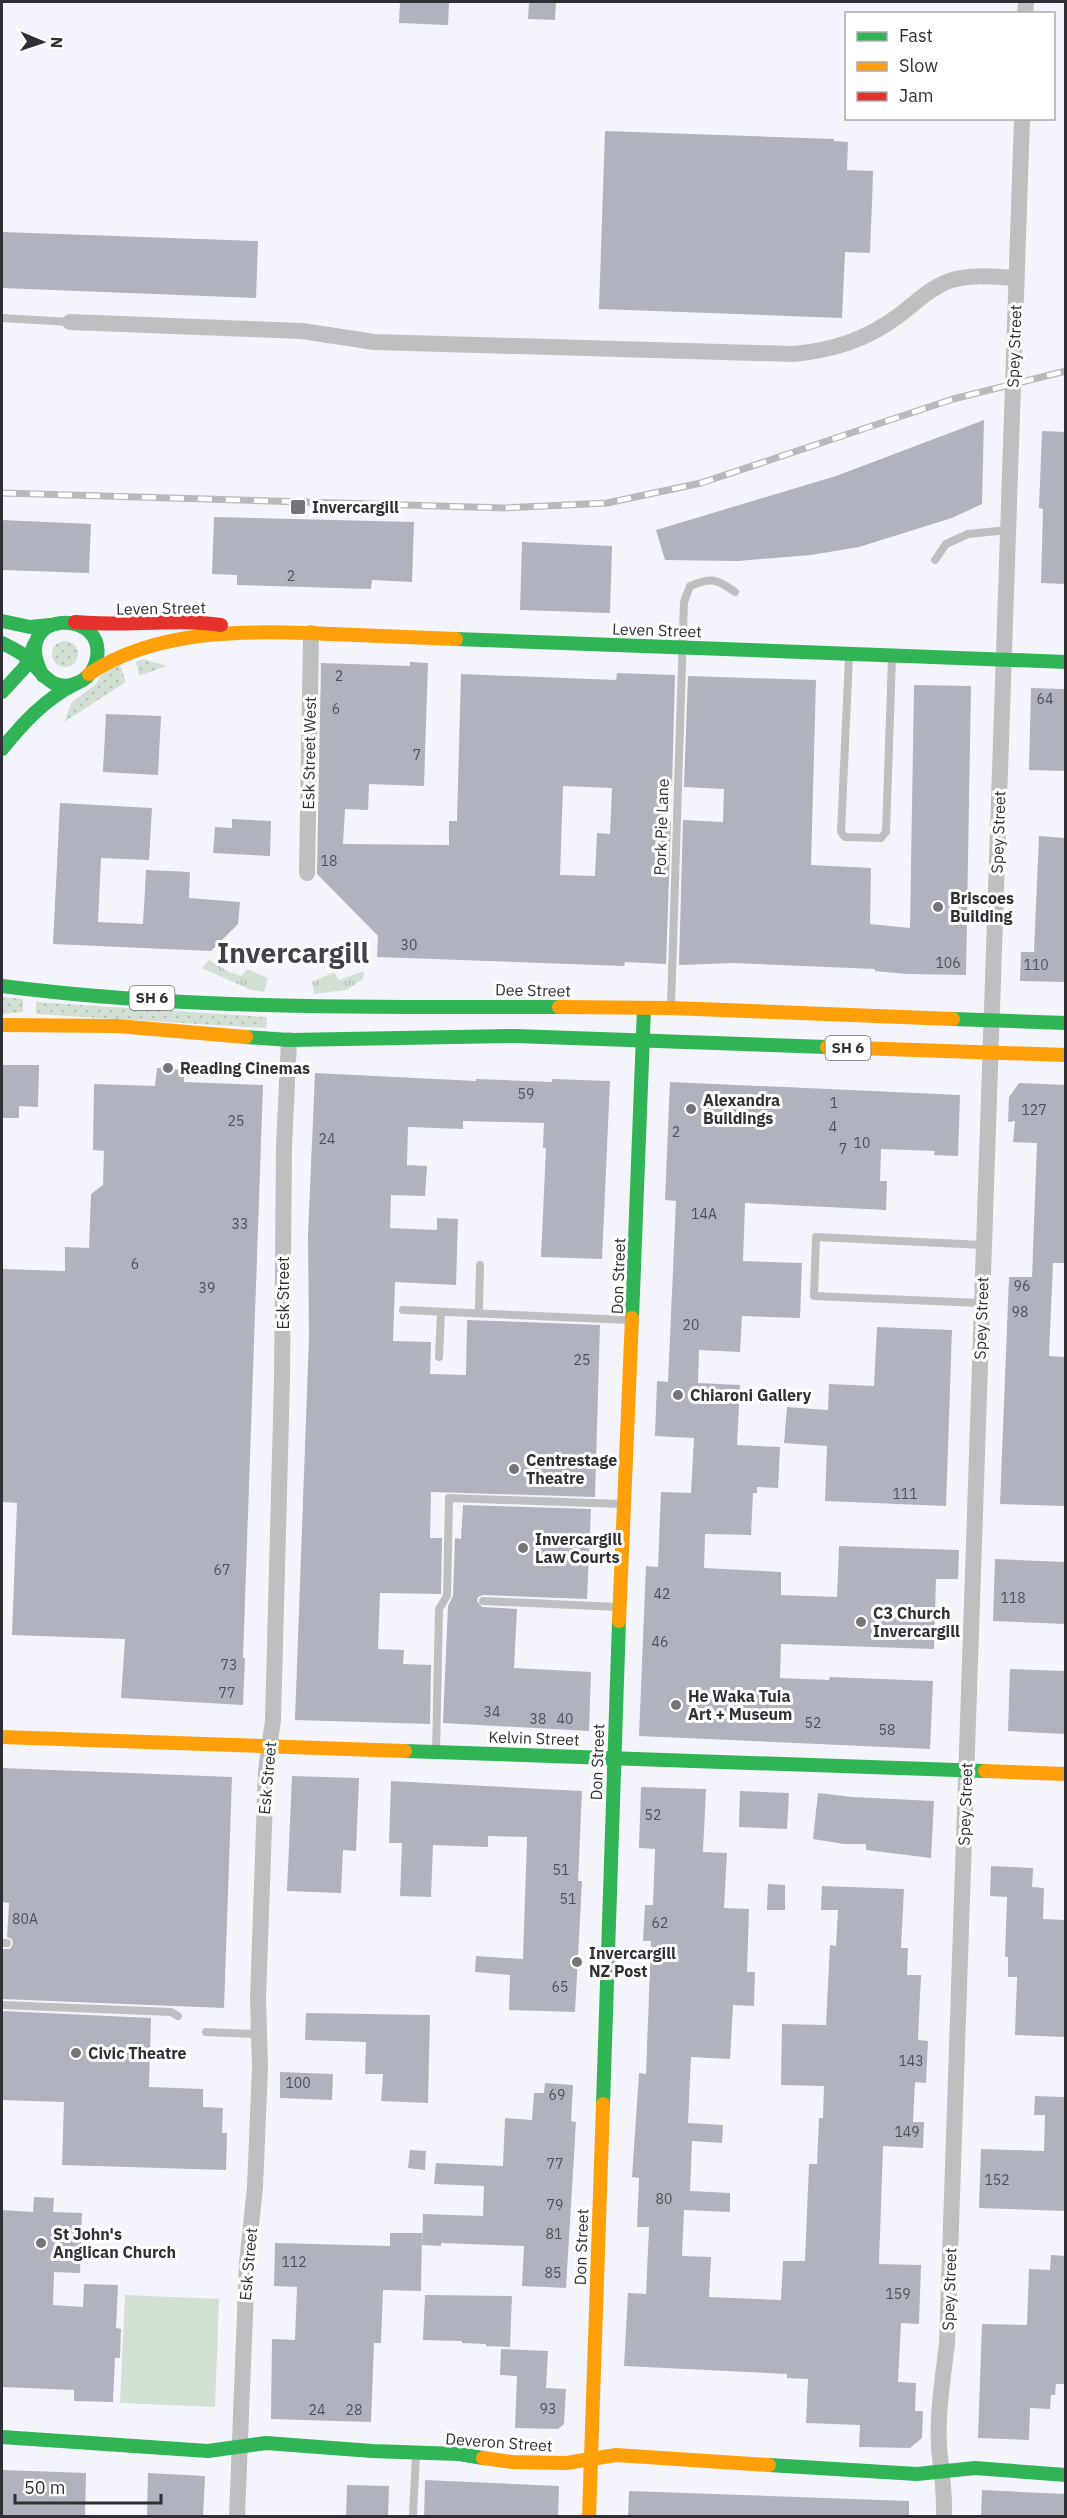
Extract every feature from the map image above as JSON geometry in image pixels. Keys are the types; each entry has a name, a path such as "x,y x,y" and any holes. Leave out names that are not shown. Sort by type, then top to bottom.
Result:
{"street":[{"name":"Spey Street","path":"944,2517 943,2471 939,2446 947,2344 1022,120"},
{"path":"70,322 303,331 374,342 794,354 822,351 848,344 874,332 927,292 953,280 972,277 1017,278"},
{"path":"2,621 30,627 50,625"},
{"path":"2,692 20,673 29,659 37,636 50,625 58,621 75,622 90,632 95,641 97,659 89,674 60,691 41,707 2,749"},
{"name":"Leven Street","path":"75,622 106,625 208,622 247,631"},
{"name":"Leven Street","path":"89,674 104,663 139,651 201,637 247,631 1065,662"},
{"name":"Esk Street West","path":"307,873 311,633"},
{"path":"2,643 21,652 43,676 58,685 75,684"},
{"path":"34,644 33,662 43,676"},
{"name":"Dee Street","path":"2,986 49,992 261,1005 671,1008 1065,1023"},
{"name":"Don Street","path":"589,2517 614,1758 644,1008"},
{"name":"SH 6","path":"2,1025 117,1026 289,1040 360,1040 441,1036 1065,1055"},
{"name":"Esk Street","path":"237,2517 247,2263 255,2187 258,1998 266,1777 274,1685 282,1379 284,1146 289,1040"},
{"name":"Kelvin Street","path":"2,1737 1065,1774"},
{"name":"Deveron Street","path":"2,2437 196,2451 214,2451 266,2443 459,2454 512,2462 566,2463 616,2455 726,2463 812,2466 864,2472 917,2474 975,2468 1065,2475"}],"lane":[{"path":"2,318 70,322"},
{"path":"935,560 946,544 968,534 1008,530"},
{"name":"Pork Pie Lane","path":"671,1008 684,602 690,586 706,579 720,581 735,592"},
{"path":"849,653 841,832 845,837 881,838 886,832 892,655"},
{"path":"981,1303 814,1296 816,1237 983,1245"},
{"path":"479,1313 480,1265"},
{"path":"403,1310 632,1320"},
{"path":"439,1357 441,1312"},
{"path":"436,1751 439,1609 447,1596 449,1498 624,1504"},
{"path":"483,1601 620,1607"},
{"path":"2,2005 171,2012 178,2016"},
{"path":"206,2032 259,2034"},
{"path":"413,2517 416,2453"}],"green space":[{"path":"65,641 74,645 78,654 74,663 65,667 56,663 52,654 56,645"},
{"path":"143,659 167,666 139,676 136,662"},
{"path":"119,663 126,682 64,722 72,702 94,686 105,671"},
{"path":"209,960 241,976 247,969 268,978 264,992 251,990 202,968"},
{"path":"364,971 363,979 346,990 314,994 312,982 334,972 339,980"},
{"path":"2,997 23,999 23,1012 2,1014"},
{"path":"36,1002 267,1017 266,1028 36,1014"},
{"path":"125,2295 219,2299 215,2407 120,2403"}],"building":[{"path":"400,2 449,2 448,25 399,23"},
{"path":"529,2 556,2 555,20 528,19"},
{"path":"605,131 834,139 834,141 848,142 847,170 873,171 872,204 870,253 845,252 842,318 599,309"},
{"path":"2,232 258,241 256,298 2,288"},
{"path":"984,420 982,504 952,518 859,547 811,555 738,561 665,560 656,530 836,476"},
{"path":"1042,431 1065,432 1065,584 1041,583 1043,509 1039,508"},
{"path":"214,517 414,522 412,582 372,580 371,589 237,585 237,575 212,574"},
{"path":"2,520 91,524 89,573 2,570"},
{"path":"522,542 612,546 610,613 520,610"},
{"path":"410,662 428,663 424,786 369,784 368,810 345,809 343,844 449,845 449,821 457,821 461,674 616,680 617,673 675,675 672,786 667,785 665,819 671,820 666,964 625,962 624,966 377,957 378,936 317,874 321,663 410,666","holes":["563,786 612,788 610,834 597,833 595,876 560,875"]},
{"path":"688,676 816,680 811,865 871,868 870,924 910,928 914,685 971,686 966,975 907,974 875,971 875,969 734,963 679,965 683,820 723,822 724,789 684,787"},
{"path":"1031,688 1065,689 1065,771 1029,770"},
{"path":"106,714 161,716 158,775 103,772"},
{"path":"60,803 152,808 149,860 101,858 98,922 143,924 146,870 190,872 189,898 240,902 238,924 211,951 53,944"},
{"path":"232,819 271,821 270,856 213,853 215,827 232,828"},
{"path":"1039,836 1065,838 1065,982 1020,981 1021,952 1034,952"},
{"path":"2,1065 39,1065 38,1107 19,1106 19,1118 2,1118"},
{"path":"157,1068 184,1070 184,1082 263,1085 243,1705 121,1698 125,1639 12,1635 17,1503 2,1502 2,1269 65,1271 65,1247 89,1248 91,1194 103,1185 104,1151 93,1150 94,1084 155,1086"},
{"path":"315,1073 476,1081 476,1079 552,1082 552,1079 610,1081 602,1259 541,1257 546,1148 543,1148 544,1123 463,1121 463,1129 408,1127 407,1165 427,1166 425,1196 391,1195 390,1228 437,1230 437,1218 458,1219 456,1285 395,1282 393,1341 431,1342 430,1374 466,1375 467,1320 600,1325 595,1497 431,1492 430,1538 442,1538 441,1594 380,1593 378,1649 404,1650 403,1664 431,1665 430,1724 295,1720 309,1337 308,1235"},
{"path":"670,1082 960,1095 958,1156 934,1155 935,1151 881,1149 880,1181 887,1181 886,1210 745,1203 743,1261 802,1263 800,1318 742,1316 740,1352 699,1350 698,1383 740,1385 737,1445 780,1447 778,1488 757,1487 757,1493 753,1493 751,1535 705,1534 704,1568 781,1572 781,1595 837,1597 839,1546 959,1550 958,1579 936,1579 934,1649 781,1644 780,1678 829,1680 830,1677 933,1681 930,1749 639,1736 646,1566 658,1567 661,1492 691,1493 694,1438 655,1436 657,1381 668,1382 676,1201 665,1200"},
{"path":"1019,1083 1065,1085 1065,1263 1053,1263 1049,1356 1065,1357 1065,1506 1000,1504 1009,1277 1032,1277 1037,1143 1013,1142 1015,1121 1008,1122 1009,1097"},
{"path":"877,1327 952,1330 946,1506 825,1501 827,1446 784,1443 787,1407 828,1410 829,1384 874,1386"},
{"path":"463,1505 591,1509 587,1599 483,1595 478,1597 477,1601 482,1607 517,1609 514,1668 591,1672 589,1731 443,1723 448,1606 453,1596 455,1538 461,1539"},
{"path":"995,1559 1065,1562 1065,1624 993,1621"},
{"path":"1010,1669 1065,1671 1065,1734 1008,1731"},
{"path":"2,1768 232,1777 224,2008 2,1999 2,1949 10,1949 13,1944 12,1939 7,1937 9,1903 2,1902"},
{"path":"292,1776 359,1778 356,1851 343,1850 341,1893 287,1891"},
{"path":"391,1781 582,1791 578,1881 582,1881 575,2012 509,2010 510,1975 475,1972 476,1956 523,1959 527,1837 488,1836 488,1847 433,1845 431,1897 400,1896 402,1843 389,1843"},
{"path":"641,1787 706,1789 703,1852 727,1853 724,1908 749,1909 747,1972 755,1972 754,2006 733,2005 730,2059 691,2057 688,2123 723,2125 722,2143 692,2141 690,2191 730,2193 730,2212 684,2210 682,2256 711,2257 709,2297 781,2300 783,2261 805,2261 809,2164 817,2164 819,2118 823,2118 824,2086 781,2085 782,2024 826,2025 830,1945 836,1946 838,1910 821,1910 822,1886 904,1889 901,1948 908,1948 907,1975 921,1975 918,2040 928,2041 926,2083 915,2082 913,2122 924,2122 923,2148 883,2146 879,2264 921,2265 919,2324 901,2323 898,2382 916,2383 915,2411 923,2411 922,2438 910,2448 859,2447 860,2425 806,2423 808,2379 787,2378 787,2374 624,2366 628,2293 646,2294 649,2227 637,2227 639,2178 632,2177 639,2073 646,2074 651,1941 643,1941 645,1905 653,1905 655,1849 639,1848"},
{"path":"740,1791 789,1793 787,1829 739,1827"},
{"path":"818,1793 934,1801 931,1858 866,1850 866,1844 844,1844 813,1839"},
{"path":"991,1866 1033,1868 1032,1887 1044,1888 1043,1919 1065,1920 1065,2037 1015,2035 1017,1977 1008,1977 1008,1957 1005,1957 1007,1897 990,1896"},
{"path":"768,1884 785,1885 785,1910 767,1910"},
{"path":"2,2011 151,2018 149,2087 203,2089 203,2107 223,2108 222,2133 227,2133 226,2170 62,2165 64,2102 2,2100"},
{"path":"306,2013 430,2015 428,2103 381,2101 383,2074 365,2074 366,2042 305,2040"},
{"path":"280,2072 333,2074 332,2100 280,2098"},
{"path":"545,2083 573,2085 571,2121 576,2122 566,2288 522,2286 524,2246 441,2243 441,2246 422,2245 423,2214 483,2216 484,2186 434,2184 436,2163 503,2166 505,2118 532,2120 534,2093 544,2093"},
{"path":"1035,2096 1065,2097 1065,2211 979,2208 981,2149 1044,2151 1045,2115 1034,2115"},
{"path":"410,2150 426,2151 425,2170 408,2168"},
{"path":"34,2197 54,2198 53,2212 82,2213 80,2273 54,2272 53,2305 83,2307 84,2284 118,2285 116,2328 121,2329 120,2358 115,2358 113,2402 74,2401 74,2390 2,2387 2,2210 33,2212"},
{"path":"390,2233 422,2233 421,2291 383,2290 381,2343 374,2343 371,2422 271,2419 272,2339 295,2340 297,2287 274,2286 275,2243 390,2246"},
{"path":"1051,2255 1065,2256 1065,2384 1056,2384 1055,2395 1051,2395 1050,2409 1030,2408 1029,2440 978,2438 982,2324 1027,2325 1029,2269 1050,2270"},
{"path":"425,2295 512,2296 510,2347 462,2343 462,2341 423,2340"},
{"path":"501,2349 548,2351 546,2388 566,2389 564,2424 558,2429 515,2428 517,2376 500,2375"},
{"path":"2,2470 86,2473 85,2517 2,2517"},
{"path":"148,2473 205,2476 203,2517 147,2517"},
{"path":"425,2480 559,2486 558,2517 424,2517"},
{"path":"347,2485 389,2486 388,2517 346,2517"},
{"path":"982,2490 1065,2494 1065,2517 981,2517"},
{"path":"629,2491 909,2501 909,2517 628,2517"}],"railway":[{"path":"2,493 505,508 607,503 701,483 953,399 1066,371"}],"traffic: fast":[{"path":"2,621 30,627 50,625"},
{"path":"2,643 26,657 38,670 44,676 50,681 64,686 73,685 83,680 96,662 97,644 89,631 76,624 61,623 47,627 38,637 35,654 43,676"},
{"path":"456,639 1066,662"},
{"path":"2,692 25,667 34,645"},
{"path":"2,749 35,712 75,684"},
{"path":"2,986 71,994 280,1006 559,1007"},
{"path":"632,1318 644,1008"},
{"path":"953,1019 1066,1023"},
{"path":"246,1037 289,1040 515,1036 827,1047"},
{"path":"603,2104 619,1621"},
{"path":"405,1751 985,1771"},
{"path":"2,2437 208,2451 266,2443 372,2451 459,2454 483,2458"},
{"path":"769,2465 917,2474 975,2468 1066,2475"}],"traffic: slow":[{"path":"89,674 116,659 145,648 207,635 270,632 456,639"},
{"path":"559,1007 671,1008 953,1019"},
{"path":"2,1025 117,1026 246,1037"},
{"path":"827,1047 1066,1055"},
{"path":"619,1621 632,1318"},
{"path":"2,1737 405,1751"},
{"path":"985,1771 1066,1774"},
{"path":"589,2516 603,2104"},
{"path":"483,2458 512,2462 566,2463 616,2455 769,2465"}],"traffic: jam":[{"path":"75,622 112,624 184,622 221,625"}],"place":[{"name":"Invercargill","path":"298,507"},
{"name":"Briscoes Building","path":"938,907"},
{"name":"Reading Cinemas","path":"168,1068"},
{"name":"Alexandra Buildings","path":"691,1109"},
{"name":"Chiaroni Gallery","path":"678,1395"},
{"name":"Centrestage Theatre","path":"514,1469"},
{"name":"Invercargill Law Courts","path":"523,1548"},
{"name":"C3 Church Invercargill","path":"861,1622"},
{"name":"He Waka Tuia Art + Museum","path":"676,1705"},
{"name":"Invercargill NZ Post","path":"577,1962"},
{"name":"Civic Theatre","path":"76,2053"},
{"name":"St John's Anglican Church","path":"41,2243"}],"district":[{"name":"Invercargill","path":"293,953"}]}
